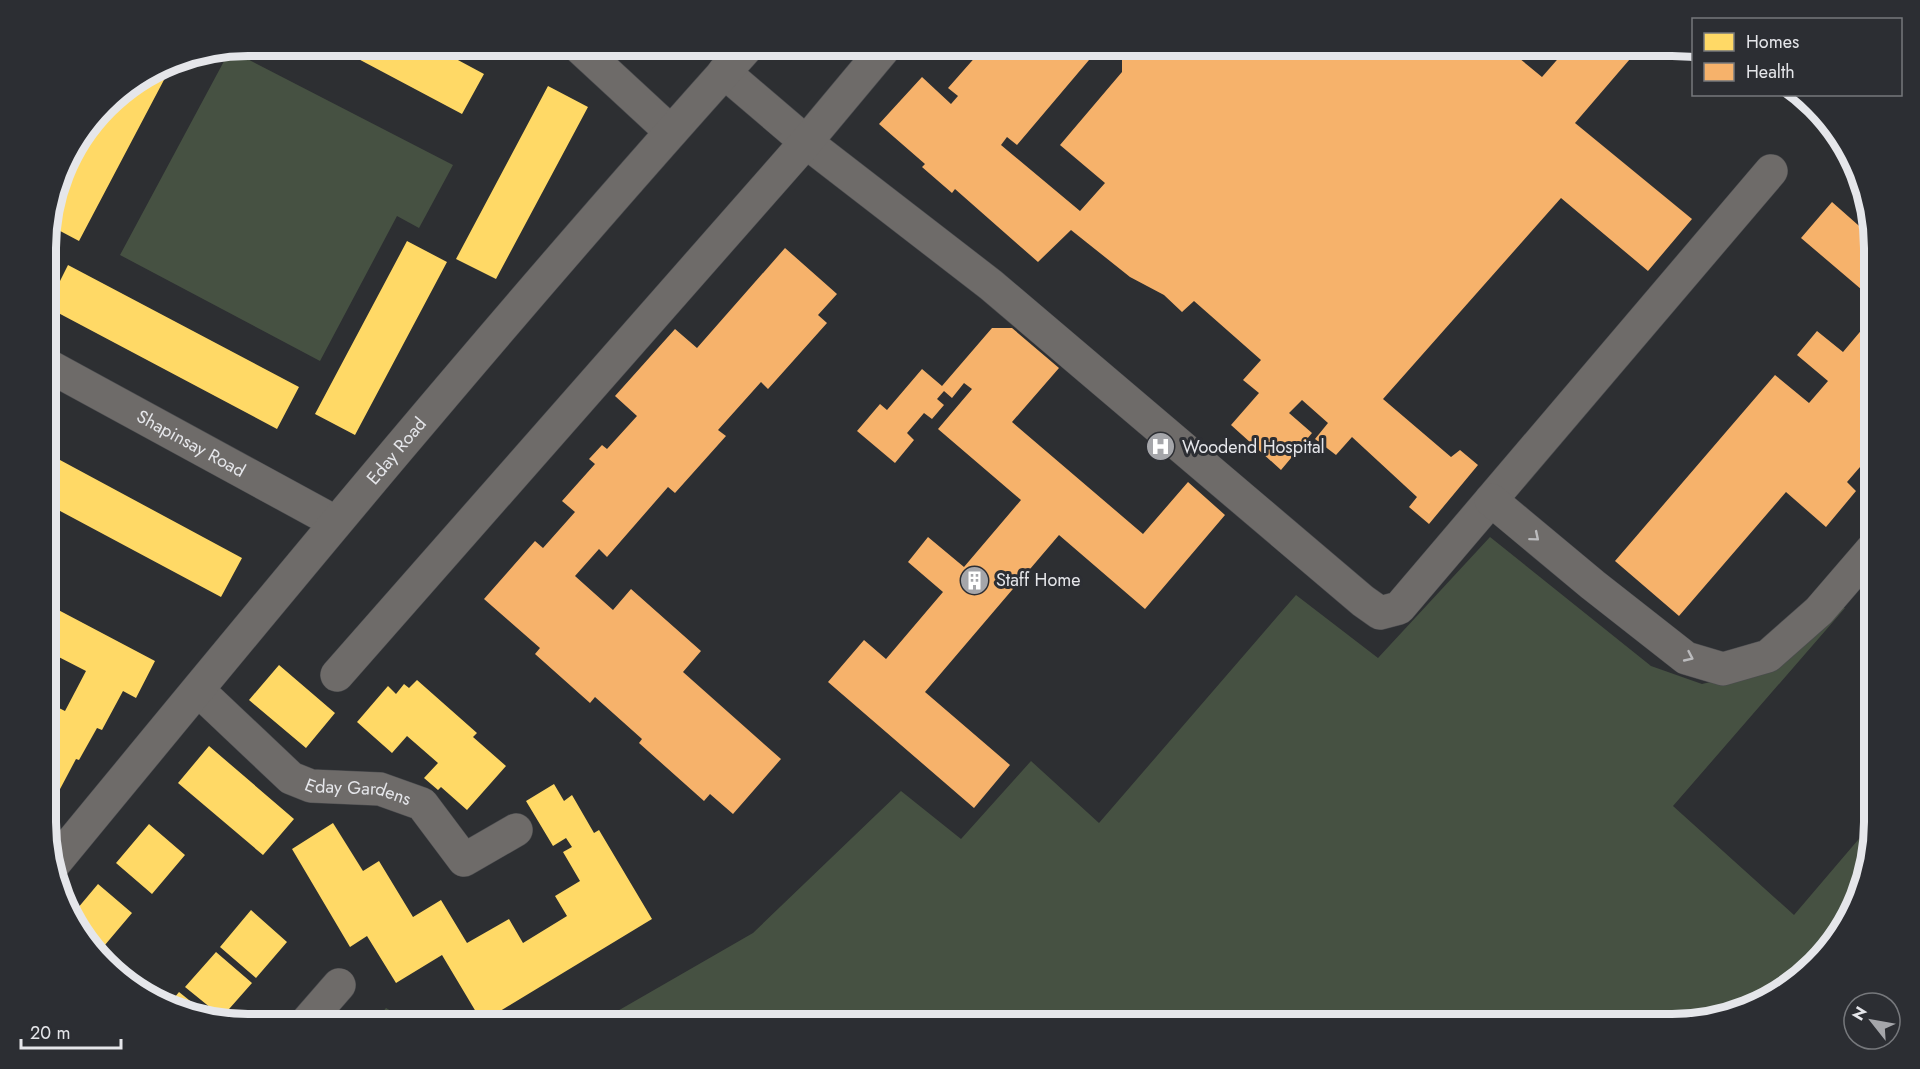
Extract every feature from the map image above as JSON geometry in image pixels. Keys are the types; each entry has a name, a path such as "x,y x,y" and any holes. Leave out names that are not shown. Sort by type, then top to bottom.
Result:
{"street":[{"path":"589,56 670,131"},
{"name":"Eday Road","path":"59,858 199,692 335,522 670,131 739,56"},
{"path":"337,675 806,142 878,56"},
{"path":"724,72 806,142 992,285 1380,613 1399,608 1771,171"},
{"name":"Shapinsay Road","path":"56,370 335,522"},
{"path":"1491,500 1593,585 1686,658 1723,669 1768,656 1864,572"},
{"name":"Eday Gardens","path":"199,692 291,778 311,786 380,789 422,804 464,860 516,830"},
{"path":"314,1014 339,985"}],"green space":[{"path":"242,56 453,165 419,228 397,216 320,361 120,255 226,57"},
{"path":"1490,537 1651,666 1702,684 1761,670 1830,607 1845,608 1673,806 1794,915 1864,833 1858,871 1839,918 1825,939 1808,957 1790,974 1769,988 1734,1003 1710,1010 1685,1013 613,1014 753,933 901,791 961,839 1031,761 1099,823 1296,595 1378,658"},
{"path":"386,1008 396,1014 381,1014"}],"building: Homes":[{"path":"353,56 450,56 484,74 462,114"},
{"path":"168,73 79,241 57,229 62,198 81,151 103,121 121,103 151,81"},
{"path":"548,86 588,107 496,279 456,259"},
{"path":"407,241 447,262 355,435 315,414"},
{"path":"68,265 299,387 277,429 56,312 56,289"},
{"path":"56,458 242,558 221,597 56,509"},
{"path":"56,609 155,661 136,698 123,691 102,730 97,728 79,760 76,759 59,791 56,790 56,714 59,708 65,711 86,671 56,656"},
{"path":"279,665 335,713 306,748 249,700"},
{"path":"417,680 477,733 473,737 506,766 467,810 441,787 438,790 424,778 438,763 407,736 392,753 357,722 388,686 396,694 404,684 409,688"},
{"path":"209,746 294,819 263,855 178,783"},
{"path":"554,784 564,801 572,795 594,833 599,830 652,919 495,1014 477,1014 442,955 396,983 367,936 350,947 292,849 333,823 363,871 379,861 413,917 441,900 467,943 509,919 523,943 567,916 555,896 580,881 563,852 572,847 566,838 553,846 526,801"},
{"path":"149,824 185,855 152,894 116,863"},
{"path":"98,884 132,913 103,947 77,910"},
{"path":"251,910 287,942 256,978 220,947"},
{"path":"216,952 252,983 226,1012 214,1010 185,987"},
{"path":"179,992 198,1007 174,999"}],"building: Health":[{"path":"976,56 1084,56 1089,60 1017,145 1007,137 1001,145 1080,211 1105,183 1060,145 1122,72 1122,56 1516,56 1542,77 1560,56 1633,56 1575,123 1692,219 1648,271 1561,198 1383,399 1451,457 1460,450 1478,465 1429,524 1409,507 1417,497 1352,437 1336,455 1315,439 1328,423 1302,400 1289,413 1312,433 1281,470 1231,425 1259,393 1243,380 1261,360 1194,301 1182,312 1164,295 1130,277 1071,230 1038,262 955,189 952,193 922,167 925,164 879,124 922,77 951,104 958,96 948,88"},
{"path":"1832,202 1863,230 1864,292 1801,238"},
{"path":"785,248 837,294 818,315 827,323 768,389 761,382 718,430 726,436 675,493 668,487 607,557 599,549 575,576 613,610 631,589 701,651 683,672 781,759 733,814 710,794 704,801 639,743 642,739 595,697 590,703 535,654 540,648 484,599 535,541 543,548 575,512 562,501 595,464 589,459 602,445 607,449 637,416 615,396 675,329 697,348"},
{"path":"1864,327 1864,462 1847,482 1856,491 1826,527 1786,492 1679,616 1615,561 1775,375 1809,403 1828,381 1797,355 1817,331 1843,352"},
{"name":"Staff Home","path":"992,328 1012,328 1059,368 1012,422 1143,534 1188,482 1225,515 1145,609 1059,535 925,692 1010,765 974,808 828,682 864,640 886,659 943,592 908,562 928,537 964,567 1021,500 938,429 972,389 964,383 952,398 944,391 937,399 944,405 932,419 924,413 907,433 914,440 895,463 857,431 880,404 887,410 922,369 942,386"}],"place":[{"name":"Woodend Hospital","path":"1161,447"},
{"name":"Staff Home","path":"975,580"}]}
